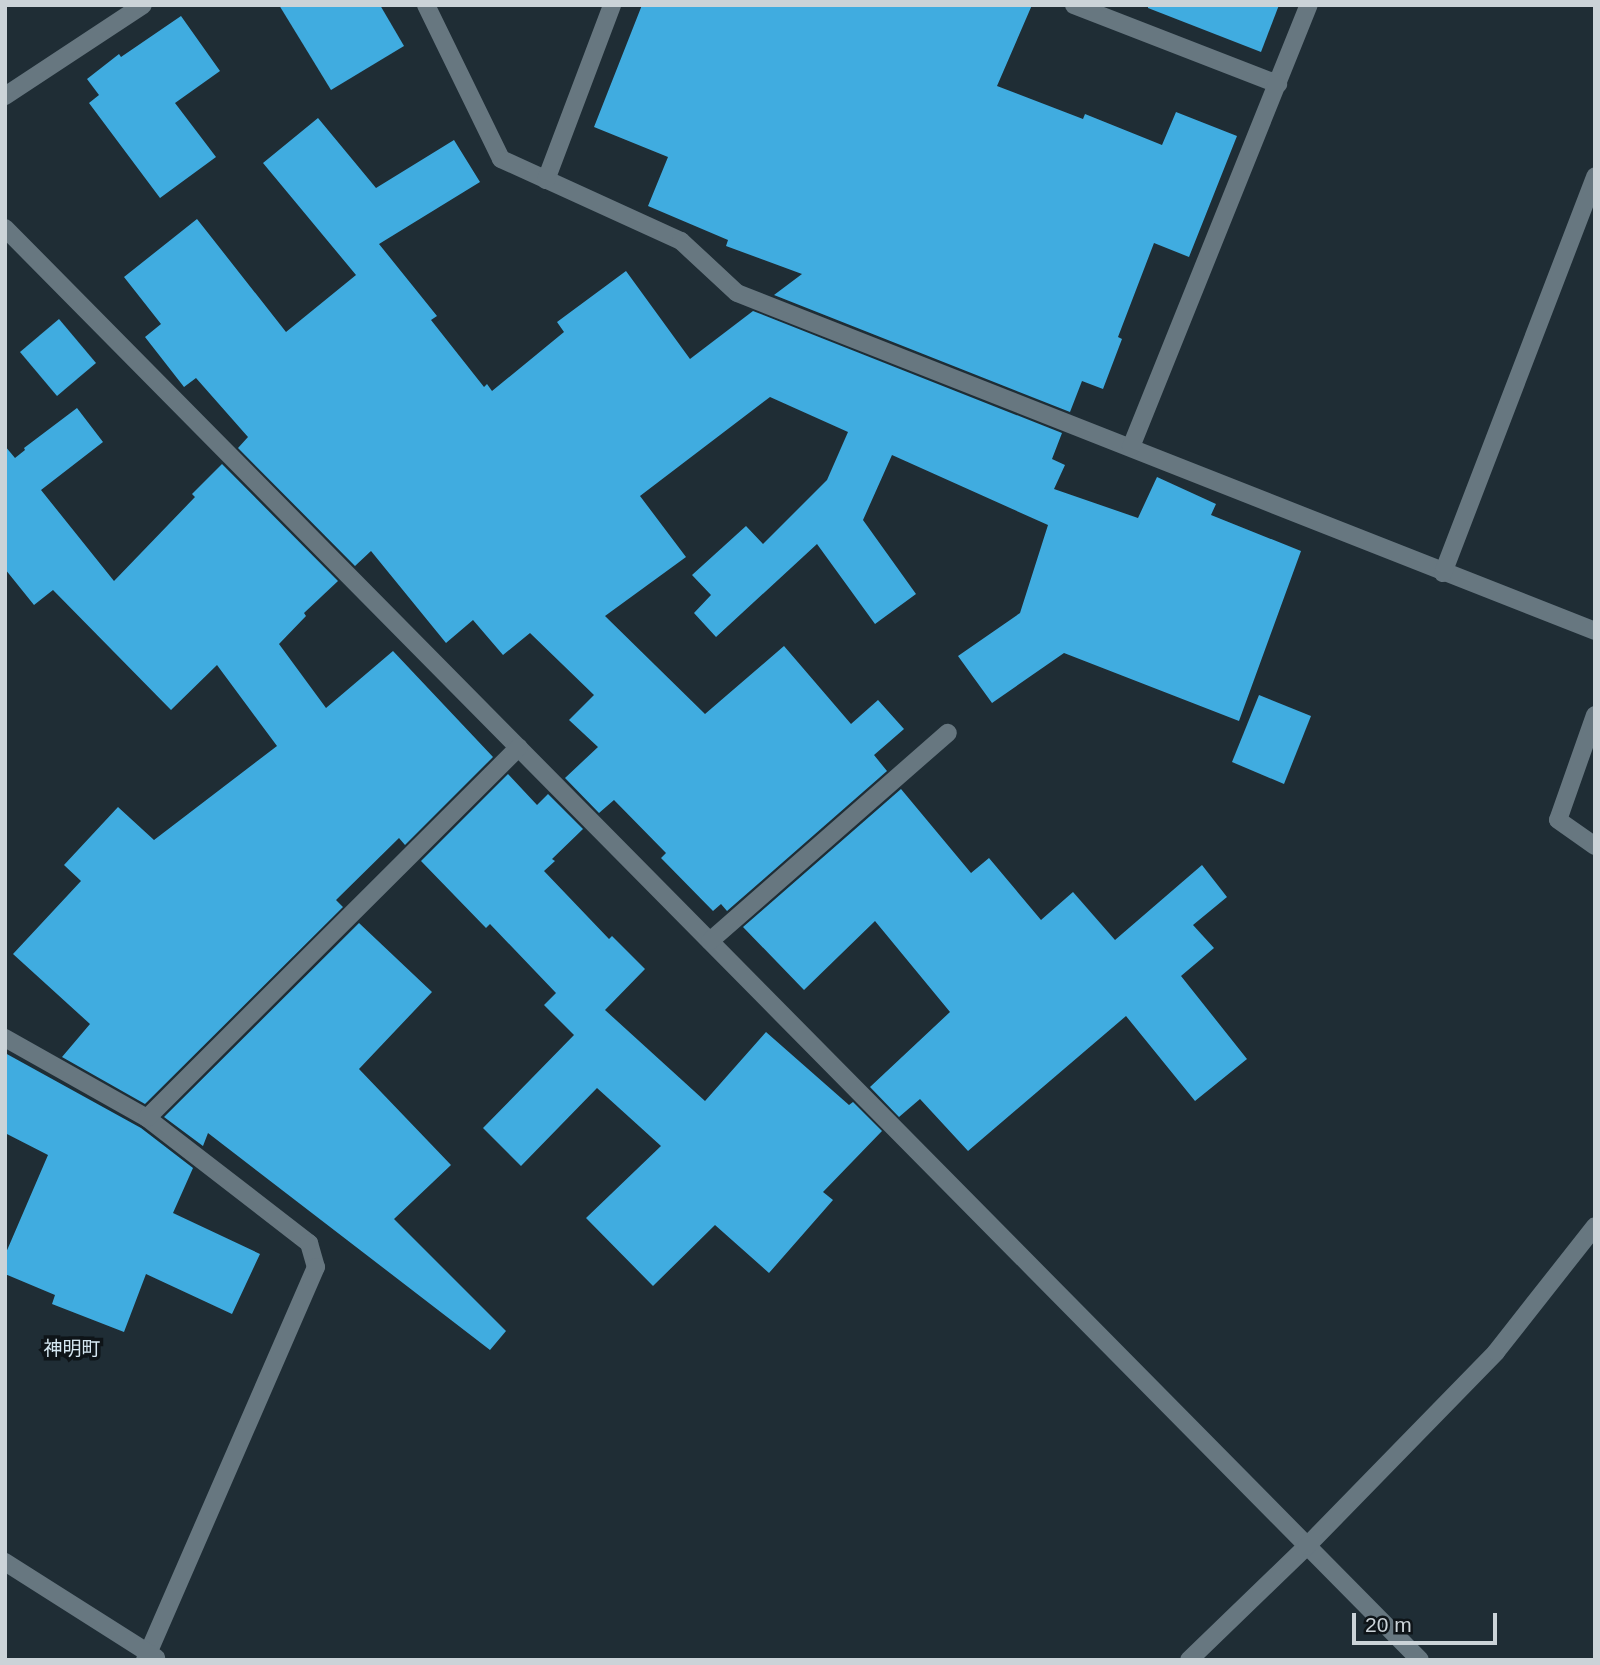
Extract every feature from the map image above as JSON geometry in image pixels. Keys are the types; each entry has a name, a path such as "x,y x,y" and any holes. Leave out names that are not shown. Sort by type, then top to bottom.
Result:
{"street":[{"path":"5,96 143,5"},
{"path":"426,5 501,159 681,242 737,293 1595,631"},
{"path":"546,180 612,5"},
{"path":"1074,5 1278,84"},
{"path":"1132,447 1309,5"},
{"path":"1443,572 1595,176"},
{"path":"5,228 1420,1660"},
{"path":"1595,715 1558,820 1595,846"},
{"path":"710,941 948,733"},
{"path":"147,1118 519,747"},
{"path":"5,1038 147,1118 309,1243 316,1268 150,1657 5,1562"},
{"path":"1189,1660 1307,1546 1496,1352 1595,1226"}],"building":[{"path":"279,5 380,5 404,46 331,90"},
{"path":"642,5 1032,5 997,86 1083,119 1085,114 1162,145 1176,112 1237,136 1189,257 1154,243 1118,337 1122,339 1103,389 1082,381 1070,412 774,295 802,274 726,246 728,240 648,206 668,157 594,127"},
{"path":"1148,5 1279,5 1261,52 1148,8"},
{"path":"181,16 220,71 175,103 216,157 160,198 89,103 99,95 87,79 119,54 121,57"},
{"path":"318,118 376,188 454,140 480,182 379,244 437,316 431,320 484,387 487,384 492,391 564,332 557,322 626,271 690,359 753,311 1062,433 1052,459 1065,465 1054,489 1138,518 1157,477 1216,504 1211,515 1301,551 1239,721 1064,653 992,703 958,656 1020,613 1048,525 892,455 863,520 916,594 875,624 817,544 716,637 694,613 711,595 692,575 746,526 763,544 827,480 848,432 770,397 640,496 686,557 605,616 705,714 784,646 851,724 878,700 904,729 874,755 887,771 727,911 721,904 713,911 661,858 666,853 614,800 599,813 565,778 598,747 569,720 594,695 530,633 503,655 473,620 446,643 371,551 355,566 238,448 248,437 196,378 184,387 145,337 161,324 124,277 197,219 286,332 356,275 263,163"},
{"path":"59,319 96,363 57,396 20,352"},
{"path":"77,408 103,442 41,490 114,581 195,497 192,494 222,464 338,581 304,613 306,616 279,644 326,708 393,651 493,757 405,845 399,838 336,900 343,907 145,1104 62,1057 90,1024 13,954 81,881 64,865 118,807 154,840 277,746 217,665 171,710 53,590 34,605 5,569 5,446 15,458 24,448"},
{"path":"1259,695 1311,716 1284,784 1232,762"},
{"path":"508,774 537,805 548,794 583,829 552,859 555,861 544,871 609,939 612,936 645,969 605,1010 705,1101 766,1032 849,1105 853,1102 882,1131 823,1192 833,1200 769,1273 715,1225 653,1286 586,1218 661,1146 597,1088 521,1166 483,1128 574,1035 544,1005 556,993 490,924 486,928 421,861"},
{"path":"901,789 971,873 989,858 1041,920 1073,892 1115,940 1202,865 1227,897 1193,925 1214,948 1181,976 1247,1059 1195,1101 1126,1016 968,1151 920,1099 899,1117 870,1087 950,1012 875,921 804,990 743,927"},
{"path":"359,923 432,992 359,1069 451,1165 394,1219 506,1331 490,1350 208,1133 203,1146 164,1117"},
{"path":"5,1053 141,1128 193,1168 173,1213 260,1254 232,1314 146,1274 124,1332 52,1304 55,1295 5,1274 5,1255 48,1155 5,1133"}],"district":[{"name":"神明町","path":"72,1349"}]}
